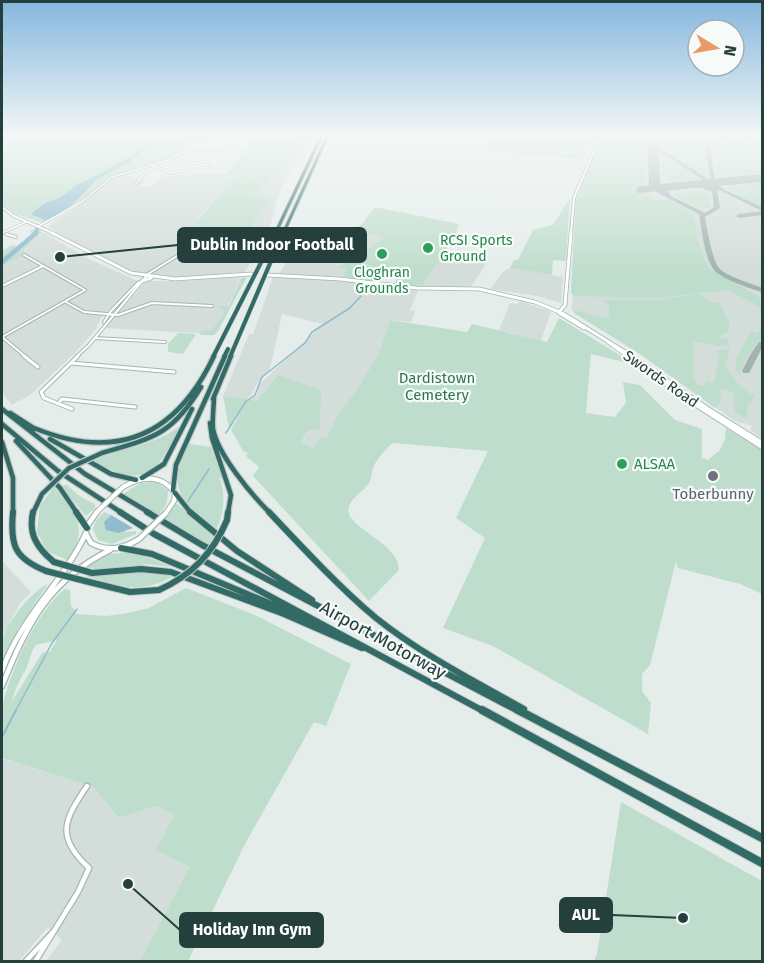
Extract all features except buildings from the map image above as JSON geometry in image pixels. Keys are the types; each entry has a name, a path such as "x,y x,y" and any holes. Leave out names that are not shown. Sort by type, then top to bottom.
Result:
{"highway":[{"path":"2,408 111,474 139,479 164,464 299,182"},
{"path":"2,442 13,478 11,543 17,556 23,561 46,571 128,593 159,590 180,581 204,561 215,546 227,520 231,495 210,428 210,410 265,276 307,182"},
{"path":"265,276 176,465 174,491 186,510 264,570 351,623"},
{"path":"34,429 66,441 96,443 128,438 166,421 182,408 195,390 234,318"},
{"path":"201,386 183,417 168,430 138,443 102,453 69,468 42,494 32,515 32,536 35,544 54,562 92,573 141,569 171,572 284,614 388,660"},
{"path":"214,396 212,414 217,441 240,478 293,537 374,616 447,666 615,760"},
{"name":"Airport Motorway","path":"2,408 69,462 132,504 256,574 762,838"},
{"path":"2,424 48,474 76,510 86,531"},
{"name":"Airport Motorway","path":"2,424 58,471 118,513 180,549 354,640 762,863"},
{"path":"121,548 152,554 354,640"}],"main road":[{"path":"559,312 566,300 574,198 581,182"},
{"path":"2,207 26,222 39,226 109,263 140,276 143,280 154,277 185,278 251,274"},
{"name":"Swords Road","path":"265,276 336,278 413,288 487,290 525,298 574,319 624,350 762,445"},
{"path":"559,312 566,300"},
{"path":"565,305 574,319"},
{"name":"Swords Road","path":"559,312 605,340 706,411 762,445"},
{"path":"2,671 24,627 42,598 76,555 92,517 123,487 139,479 161,480 174,491 174,501 166,513 139,539 81,564 55,588 37,611 21,640 2,686"},
{"path":"86,531 91,543 110,550"}],"street":[{"path":"39,226 87,198 105,182"},
{"path":"3,233 26,222"},
{"path":"3,233 16,237"},
{"path":"72,409 47,400 42,392 48,383 94,338 110,315 143,280 178,256 195,235"},
{"path":"24,255 84,289 81,294 2,337 38,367"},
{"path":"2,286 43,266"},
{"path":"66,302 84,312 110,315 120,315 152,303 212,306"},
{"path":"94,338 165,342"},
{"path":"70,363 174,372"},
{"path":"60,401 62,399 135,407"},
{"path":"67,407 74,400"},
{"path":"35,962 84,885 90,868 72,855 65,827 73,807 87,786"},
{"path":"25,962 55,930"}],"shaded area":[{"path":"106,182 145,182 138,186 149,187 156,182 228,182 196,222 200,223 193,235 210,241 237,243 273,198 253,195 267,182 284,182 278,196 269,231 245,272 181,277 145,274 130,270 88,251 49,227 84,202"},
{"path":"583,182 762,182 762,439 750,430 752,426 735,421 640,354 571,310 576,200"},
{"path":"41,231 87,258 138,281 101,318 96,329 74,354 30,395 12,405 2,393 2,266 26,254 26,247"},
{"path":"354,231 385,238 339,268 346,269 343,277 279,274 301,239 336,247"},
{"path":"443,252 487,262 471,287 422,286"},
{"path":"510,268 563,277 561,303 537,296 490,289 504,271"},
{"path":"240,277 233,296 212,334 105,328 146,281"},
{"path":"273,277 347,281 418,291 410,310 415,311 411,322 390,320 378,355 337,416 327,437 318,440 314,448 301,444 309,429 318,430 320,390 278,375 257,401 248,400 257,395 260,384 323,324 282,314 270,369 245,401 223,396 249,334 253,334"},
{"path":"521,301 551,312 541,341 499,330 510,303 517,304"},
{"path":"2,561 31,592 19,605 2,638"},
{"path":"4,759 93,787 119,818 156,806 175,814 191,867 140,961 48,961 62,940 48,927 19,961 2,962 2,763"}],"green space":[{"path":"2,182 107,182 85,199 43,223 10,212 2,204"},
{"path":"229,182 267,182 254,194 273,198 237,244 210,241 192,235 199,224 196,223"},
{"path":"583,182 644,182 644,185 639,187 655,201 668,199 694,213 697,240 708,267 759,297 762,309 729,290 656,298 573,296 571,292 576,200"},
{"path":"762,182 762,206 745,200 728,188 731,186"},
{"path":"706,190 712,208 692,204 675,194"},
{"path":"570,198 566,261 553,260 552,275 510,268 514,260 518,260 533,230 553,225"},
{"name":"RCSI Sports Ground","path":"375,207 459,224 454,238 422,286 394,284 402,270 393,268 381,282 343,277 346,269 338,268 384,238 353,230 362,224"},
{"path":"36,228 41,231 24,250 27,254 2,266 2,251 12,245 20,247 33,234 30,231"},
{"path":"247,277 218,331 214,335 200,335 202,329 202,331 212,330 223,315 224,309 218,306 229,306 241,278"},
{"path":"699,294 711,303 720,303 729,322 729,331 718,337 722,340 727,338 730,345 717,346 693,341 694,377 698,385 704,386 707,381 714,383 720,354 714,351 730,349 725,364 727,369 741,387 755,396 747,407 748,418 735,413 733,392 720,389 721,400 715,408 640,354 574,313 574,310 609,318 609,306 602,300 656,300"},
{"name":"Dardistown Cemetery","path":"559,318 636,365 591,354 586,413 615,417 626,403 623,382 640,385 675,420 702,429 702,458 708,460 720,450 725,439 726,428 762,450 762,594 740,584 678,568 676,561 650,665 642,674 642,691 651,703 648,734 493,646 443,628 485,538 456,518 488,451 394,443 379,457 369,483 352,501 349,512 352,520 389,550 396,559 399,570 369,601 253,476 259,467 246,456 248,453 243,451 231,430 245,404 229,428 223,396 257,401 278,375 321,390 320,427 318,430 308,430 301,443 314,448 319,438 327,437 337,416 378,355 390,320 467,332 472,324 547,342"},
{"path":"762,328 762,339 750,351 739,375 736,363 739,353 750,331 757,333 761,331 757,329"},
{"path":"178,333 196,334 183,354 168,352 168,344"},
{"path":"180,426 164,456 147,472 137,475 126,474 93,461 160,438"},
{"path":"189,444 211,447 222,478 219,479 223,488 223,507 216,531 193,510 180,493 178,472"},
{"path":"141,483 157,483 168,490 166,505 157,516 123,494"},
{"path":"66,484 81,497 95,504 95,508 86,516 62,487"},
{"path":"54,487 74,513 79,529 75,548 69,561 47,551 37,532 40,506"},
{"path":"176,503 215,535 208,546 163,520"},
{"path":"104,512 111,515 107,518 126,532 136,531 136,534 112,544 98,540 93,529 96,521"},
{"path":"139,553 171,567 147,564 104,571 81,566 111,554"},
{"path":"142,572 163,573 172,577 150,586 129,587 86,576"},
{"path":"48,584 19,627 2,663 4,636 13,619 34,594"},
{"path":"186,588 257,616 351,664 326,726 314,722 246,842 188,961 140,961 190,867 156,850 175,814 156,806 119,818 93,787 2,758 1,713 6,692 18,659 34,627 54,600 65,589 70,590 71,606 76,614 107,616 149,608","holes":["57,640 50,652 42,653 12,701 36,645"]},
{"path":"621,802 762,881 762,961 594,961"}],"water":[{"path":"94,182 76,201 53,217 45,220 31,214 45,203 59,198 78,184"},
{"path":"111,515 133,528 119,533 106,530 104,522"}],"waterway":[{"path":"36,234 37,229"},
{"path":"2,262 36,233"},
{"path":"245,402 255,395 262,377 305,343 312,332 350,308 361,296"},
{"path":"226,433 245,403"},
{"path":"188,501 209,469"},
{"path":"15,712 52,643 77,609"},
{"path":"3,735 16,710"}],"taxiway":[{"path":"709,182 713,185"},
{"path":"654,183 660,192 702,213 713,263 718,271 762,290"},
{"path":"669,196 665,191 682,185 703,186 714,191"},
{"path":"704,216 717,208 713,185"},
{"path":"713,185 762,209"},
{"path":"739,216 762,213"},
{"path":"746,371 762,344"}],"runway":[{"path":"643,190 723,182"}],"place":[{"name":"RCSI Sports Ground","path":"428,248"},
{"name":"Cloghran Grounds","path":"382,254"},
{"name":"Dublin Indoor Football","path":"60,257"},
{"name":"ALSAA","path":"622,464"},
{"name":"Toberbunny","path":"713,476"},
{"name":"Holiday Inn Gym","path":"128,884"},
{"name":"AUL","path":"683,918"}]}
